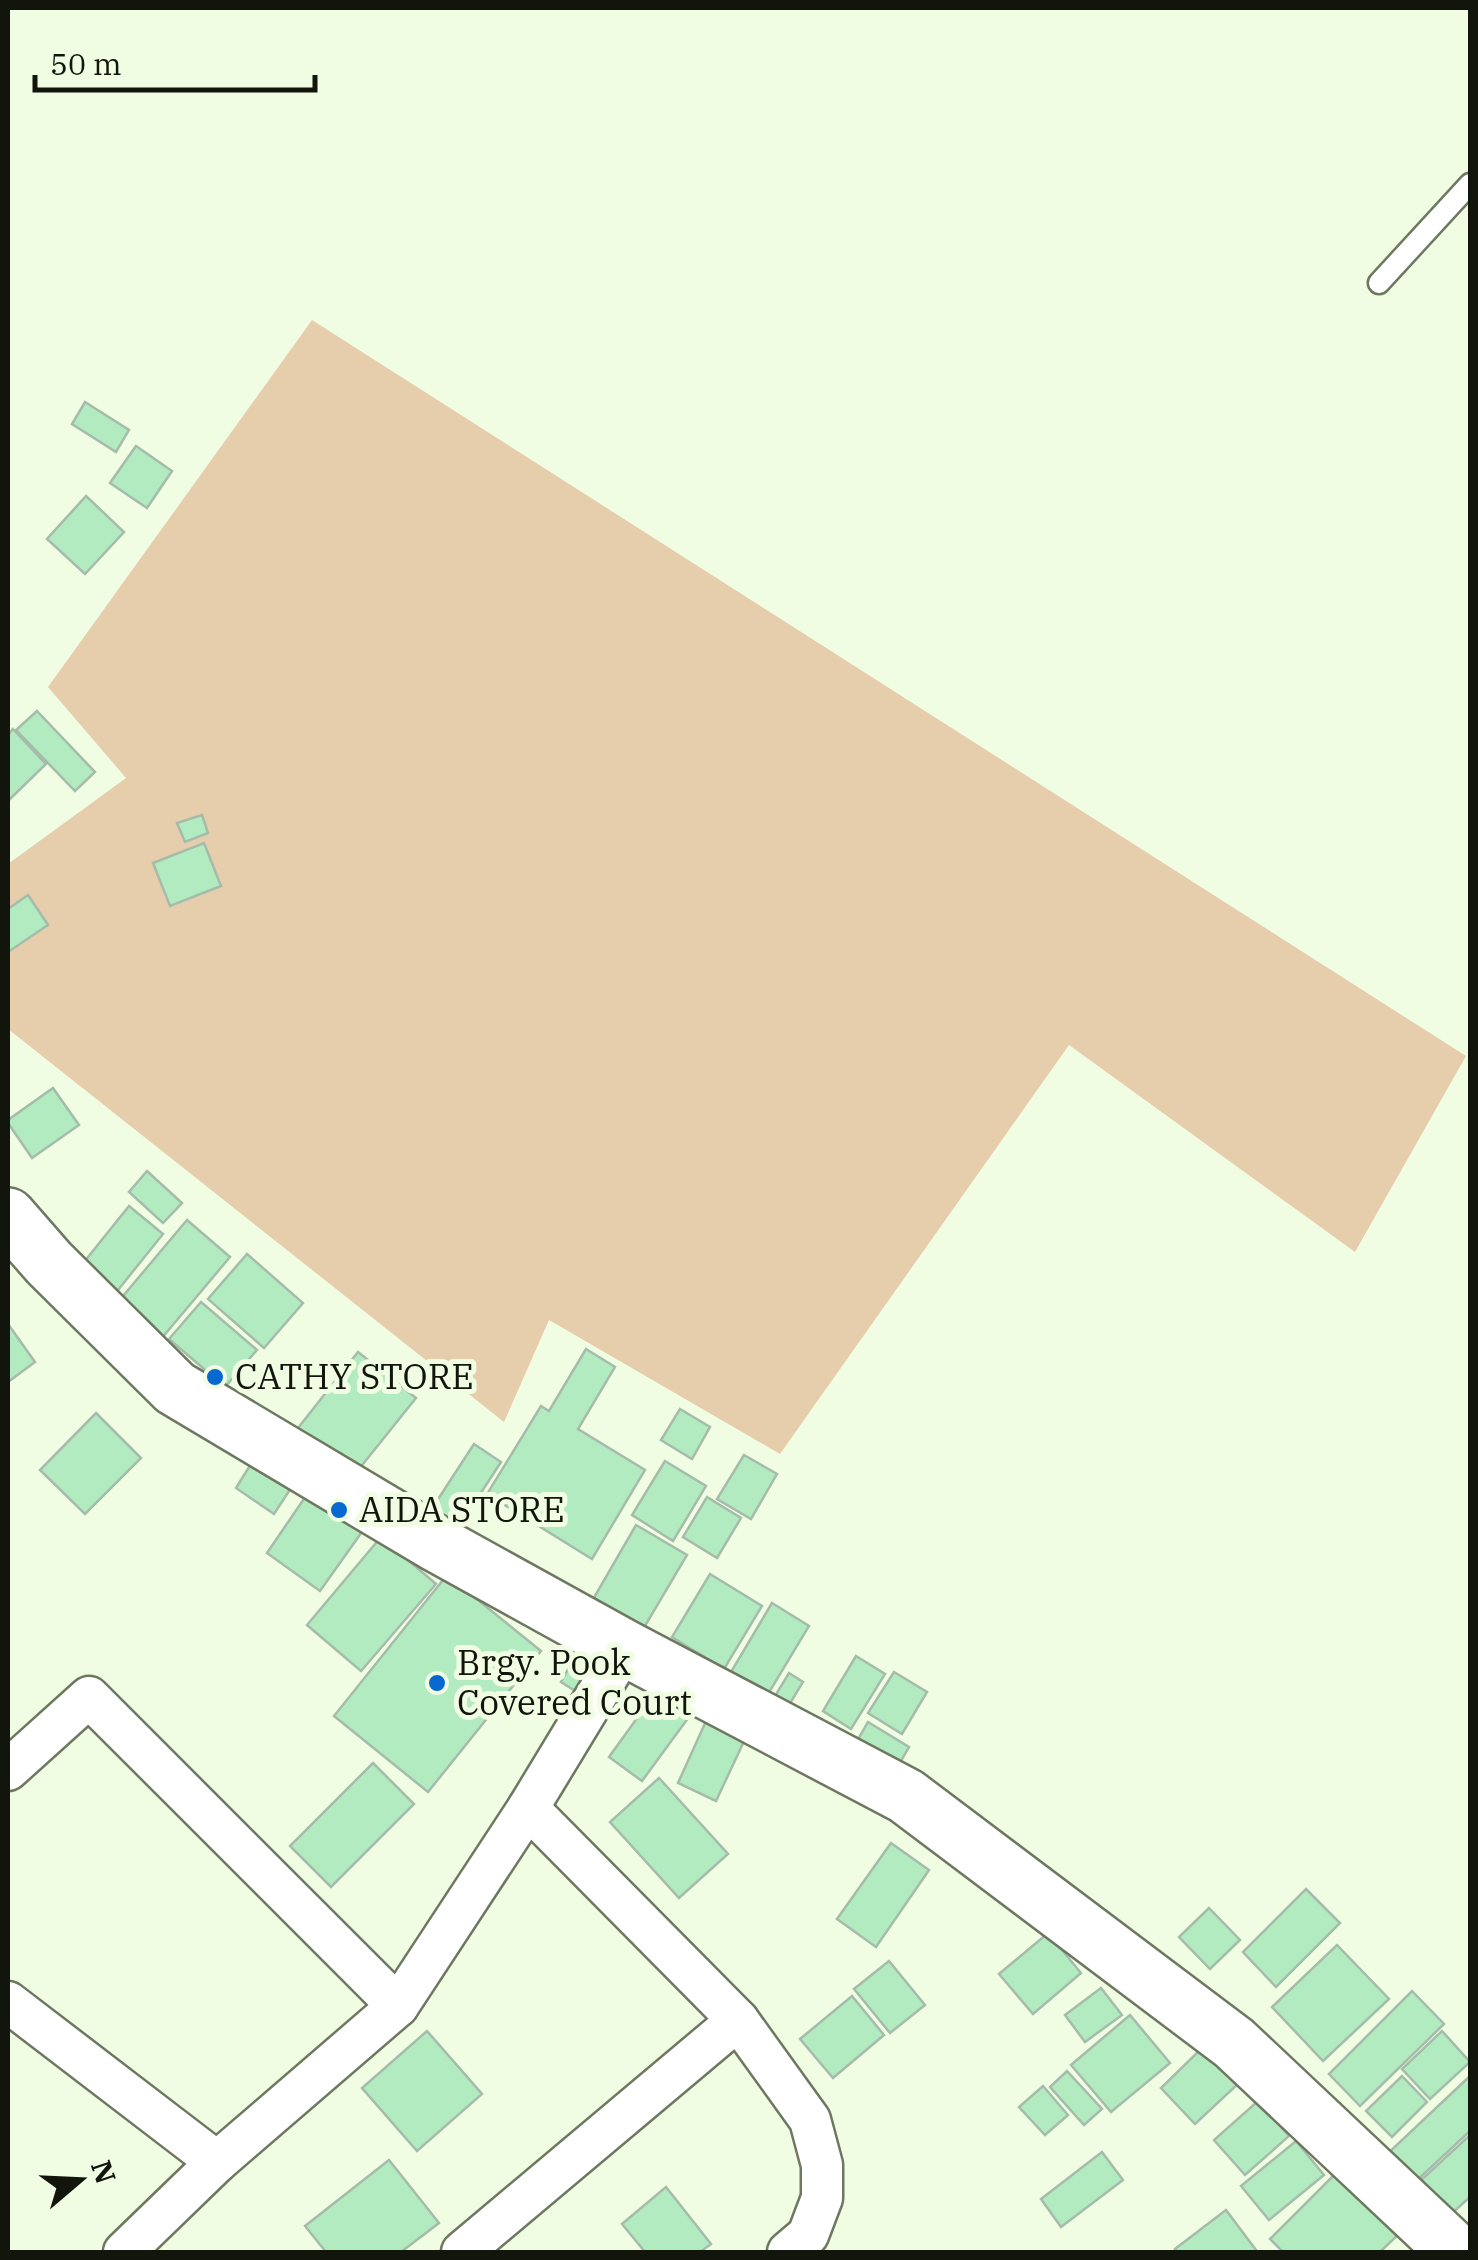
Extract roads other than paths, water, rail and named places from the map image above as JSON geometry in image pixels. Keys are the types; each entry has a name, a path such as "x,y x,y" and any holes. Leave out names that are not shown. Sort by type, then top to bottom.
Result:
{"street":[{"path":"8,1216 49,1263 175,1388 436,1543 624,1648 906,1796 1234,2043 1456,2252"},
{"path":"124,2252 217,2162 398,2006 528,1808 624,1648"},
{"path":"8,1770 89,1696 398,2006"},
{"path":"528,1808 738,2020 810,2120 822,2165 822,2198 808,2235 788,2252"},
{"path":"8,2002 217,2162"},
{"path":"462,2252 738,2020"}],"lane":[{"path":"1379,283 1470,184"}],"place":[{"name":"CATHY STORE","path":"215,1377"},
{"name":"AIDA STORE","path":"339,1510"},
{"name":"Brgy. Pook Covered Court","path":"437,1683"}]}
